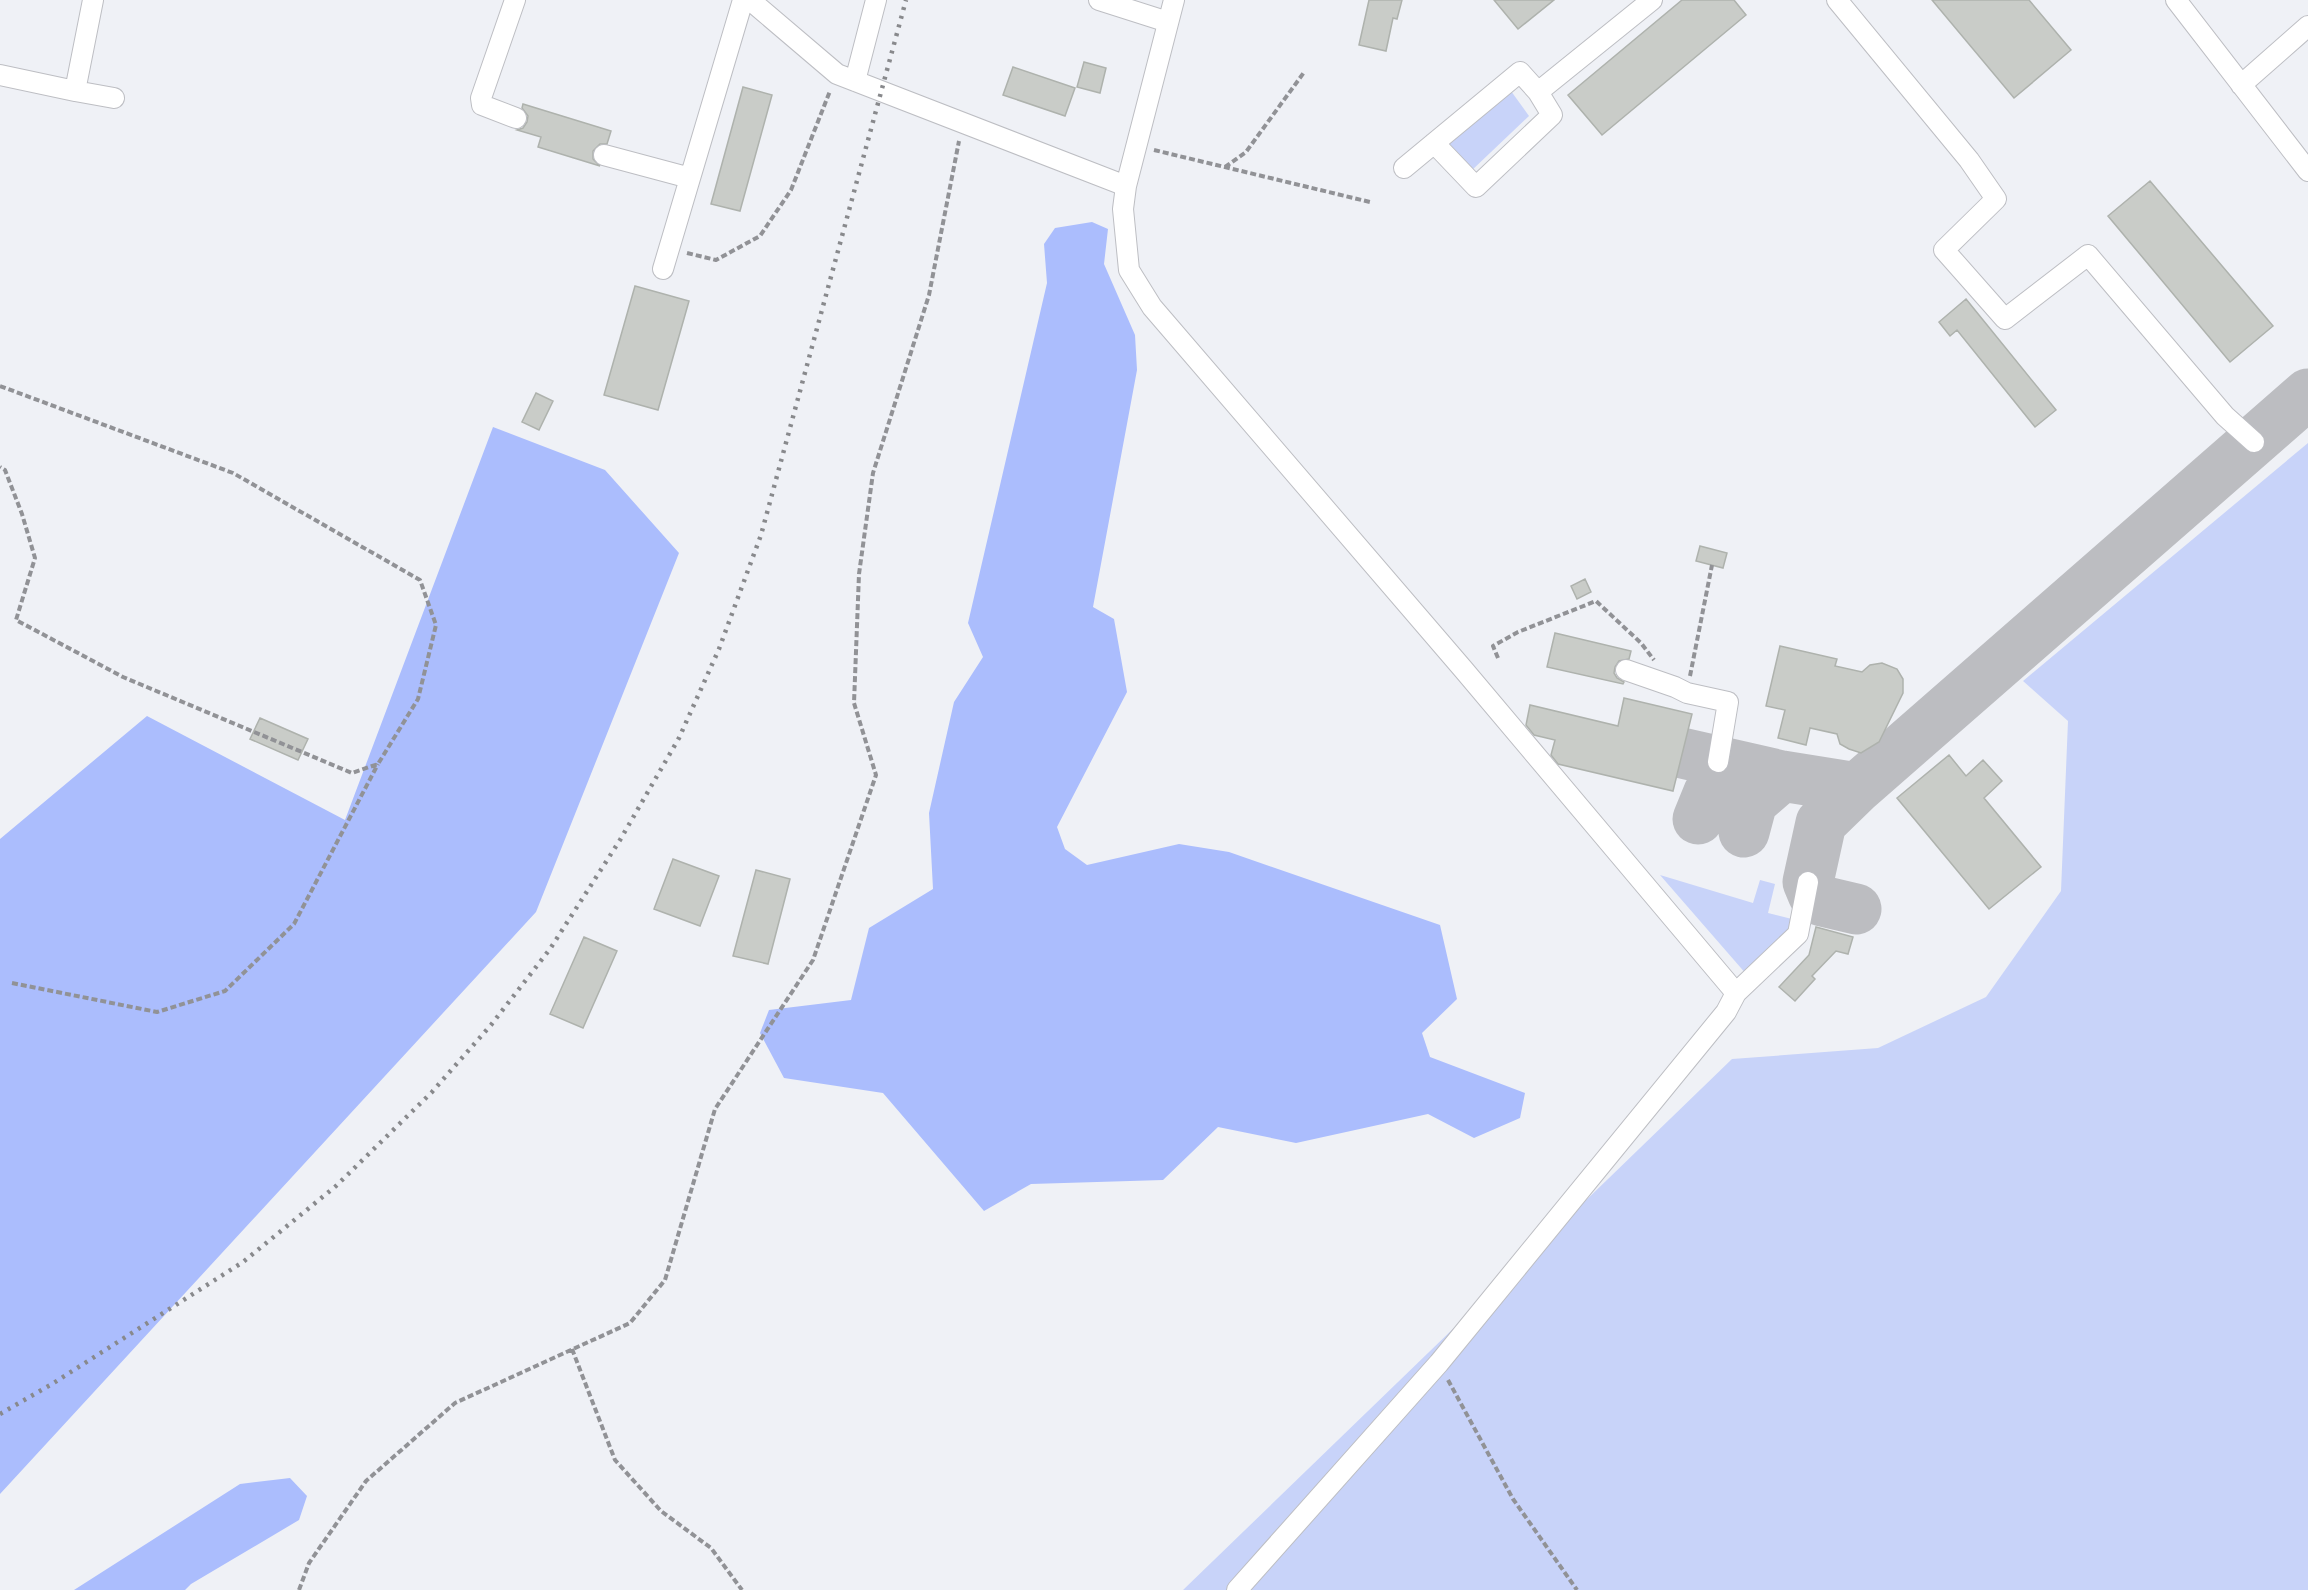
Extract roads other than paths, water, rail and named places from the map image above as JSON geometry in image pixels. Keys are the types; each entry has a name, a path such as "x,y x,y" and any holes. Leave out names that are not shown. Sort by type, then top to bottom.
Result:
{"lane":[{"path":"75,91 93,0"},
{"path":"515,0 481,98 482,105 489,110 516,118"},
{"path":"663,269 743,0"},
{"path":"750,0 846,77 1126,186"},
{"path":"846,77 876,0"},
{"path":"1099,0 1168,22"},
{"path":"1174,0 1122,209 1129,270 1152,307 1456,660 1737,993"},
{"path":"1538,92 1652,0"},
{"path":"1838,0 1969,160 1996,199 1944,250 2005,319 2088,255 2225,416 2254,442"},
{"path":"2176,0 2308,171"},
{"path":"2241,85 2308,26"},
{"path":"1404,168 1434,143 1520,72 1538,92 1552,115 1476,187 1434,143"},
{"path":"0,75 114,98"},
{"path":"604,155 690,178"},
{"path":"1626,670 1687,693 1728,702 1718,762"},
{"path":"1237,1590 1439,1363 1726,1012 1737,993 1798,934 1808,882"}],"railway":[{"path":"0,1414 52,1384 243,1262 336,1186 432,1092 491,1025 550,949 620,840 679,738 719,649 761,535 906,0"}]}
